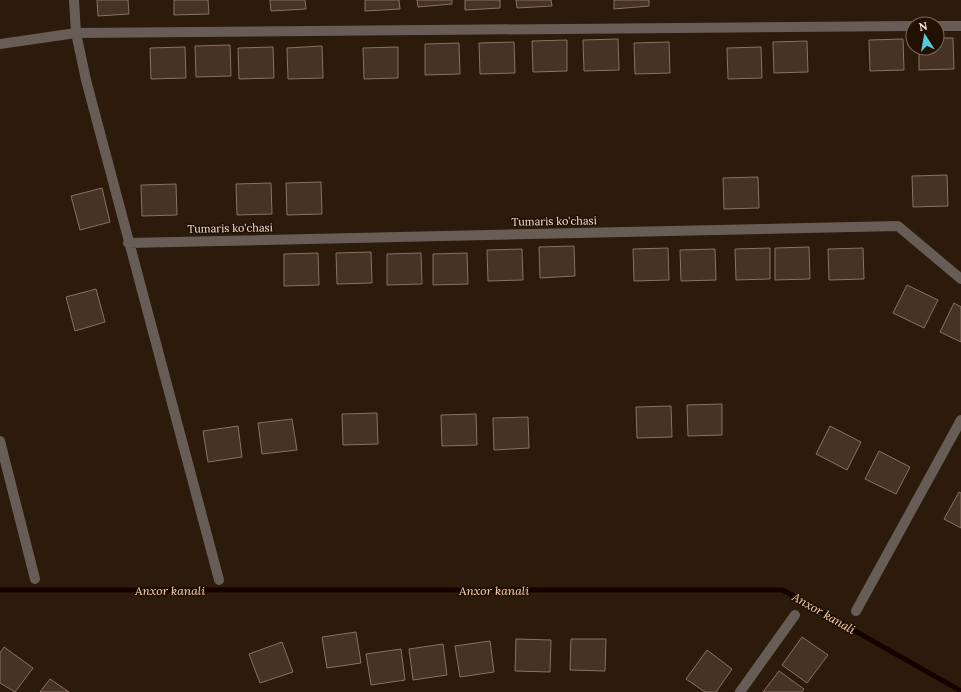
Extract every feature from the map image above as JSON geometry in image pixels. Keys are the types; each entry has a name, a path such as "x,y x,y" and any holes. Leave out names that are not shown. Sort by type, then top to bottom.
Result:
{"street":[{"path":"74,0 76,33 128,243 219,580"},
{"path":"0,44 76,33 905,26"},
{"path":"945,26 961,26"},
{"name":"Tumaris ko'chasi","path":"128,243 898,226 961,279"},
{"path":"856,611 961,420"},
{"path":"0,441 35,579"},
{"path":"740,692 795,615"}],"building":[{"path":"97,0 128,0 129,14 98,16"},
{"path":"174,0 208,0 209,14 174,15"},
{"path":"270,0 305,0 306,9 271,11"},
{"path":"365,0 399,0 400,9 365,11"},
{"path":"417,0 452,0 452,4 418,7"},
{"path":"465,0 500,0 500,8 465,10"},
{"path":"516,0 551,0 552,6 517,8"},
{"path":"614,0 649,0 649,6 614,9"},
{"path":"945,38 953,38 954,69 919,70 919,56 945,56"},
{"path":"618,39 619,70 584,71 583,40"},
{"path":"903,39 904,70 870,71 869,40"},
{"path":"567,40 567,71 533,72 532,41"},
{"path":"807,41 808,72 774,73 773,42"},
{"path":"514,42 515,73 480,74 479,43"},
{"path":"669,42 670,73 635,74 634,43"},
{"path":"459,43 460,74 425,75 425,44"},
{"path":"230,45 231,76 196,77 195,46"},
{"path":"322,46 323,78 288,79 287,48"},
{"path":"185,47 186,78 151,79 150,48"},
{"path":"273,47 274,78 239,79 238,48"},
{"path":"398,47 398,78 364,79 363,48"},
{"path":"761,47 762,78 728,79 727,48"},
{"path":"947,175 948,206 913,207 912,176"},
{"path":"758,177 759,208 724,209 723,178"},
{"path":"321,182 322,214 287,215 286,183"},
{"path":"271,183 272,214 237,215 236,184"},
{"path":"176,184 177,215 142,216 141,185"},
{"path":"102,188 110,222 80,230 71,196"},
{"path":"574,246 575,276 540,278 539,247"},
{"path":"809,247 810,279 775,280 775,248"},
{"path":"668,248 669,280 634,281 633,249"},
{"path":"770,248 770,279 736,280 735,249"},
{"path":"863,248 864,279 829,280 828,249"},
{"path":"522,249 523,280 488,281 487,250"},
{"path":"715,249 716,280 681,281 680,250"},
{"path":"371,252 372,283 337,284 336,253"},
{"path":"318,253 319,285 284,286 284,254"},
{"path":"421,253 422,284 387,285 387,254"},
{"path":"467,253 468,284 433,285 433,254"},
{"path":"907,285 938,300 924,328 893,313"},
{"path":"96,289 105,322 75,331 66,297"},
{"path":"954,303 961,307 961,342 940,332"},
{"path":"722,404 722,435 688,436 687,405"},
{"path":"671,406 672,437 637,438 636,407"},
{"path":"377,413 378,444 343,445 342,414"},
{"path":"476,414 477,445 442,446 441,415"},
{"path":"528,417 529,448 494,450 493,418"},
{"path":"292,419 297,450 262,454 258,423"},
{"path":"238,426 242,457 208,462 203,431"},
{"path":"830,426 861,442 847,470 816,454"},
{"path":"879,451 910,467 896,494 865,479"},
{"path":"959,492 961,493 961,528 944,519"},
{"path":"356,632 361,663 327,668 322,637"},
{"path":"802,637 828,655 807,683 782,665"},
{"path":"516,639 551,640 550,672 515,671"},
{"path":"571,639 606,639 605,671 570,670"},
{"path":"490,641 494,672 460,677 455,646"},
{"path":"282,642 293,672 260,683 249,654"},
{"path":"443,644 447,675 413,680 409,649"},
{"path":"4,647 33,668 15,692 0,683 0,653"},
{"path":"401,649 405,680 371,685 366,654"},
{"path":"707,650 732,669 716,692 705,692 686,679"},
{"path":"779,671 804,689 802,692 763,692"},
{"path":"50,679 69,692 40,692"}],"waterway":[{"name":"Anxor kanali","path":"0,590 783,590 961,691"}]}
